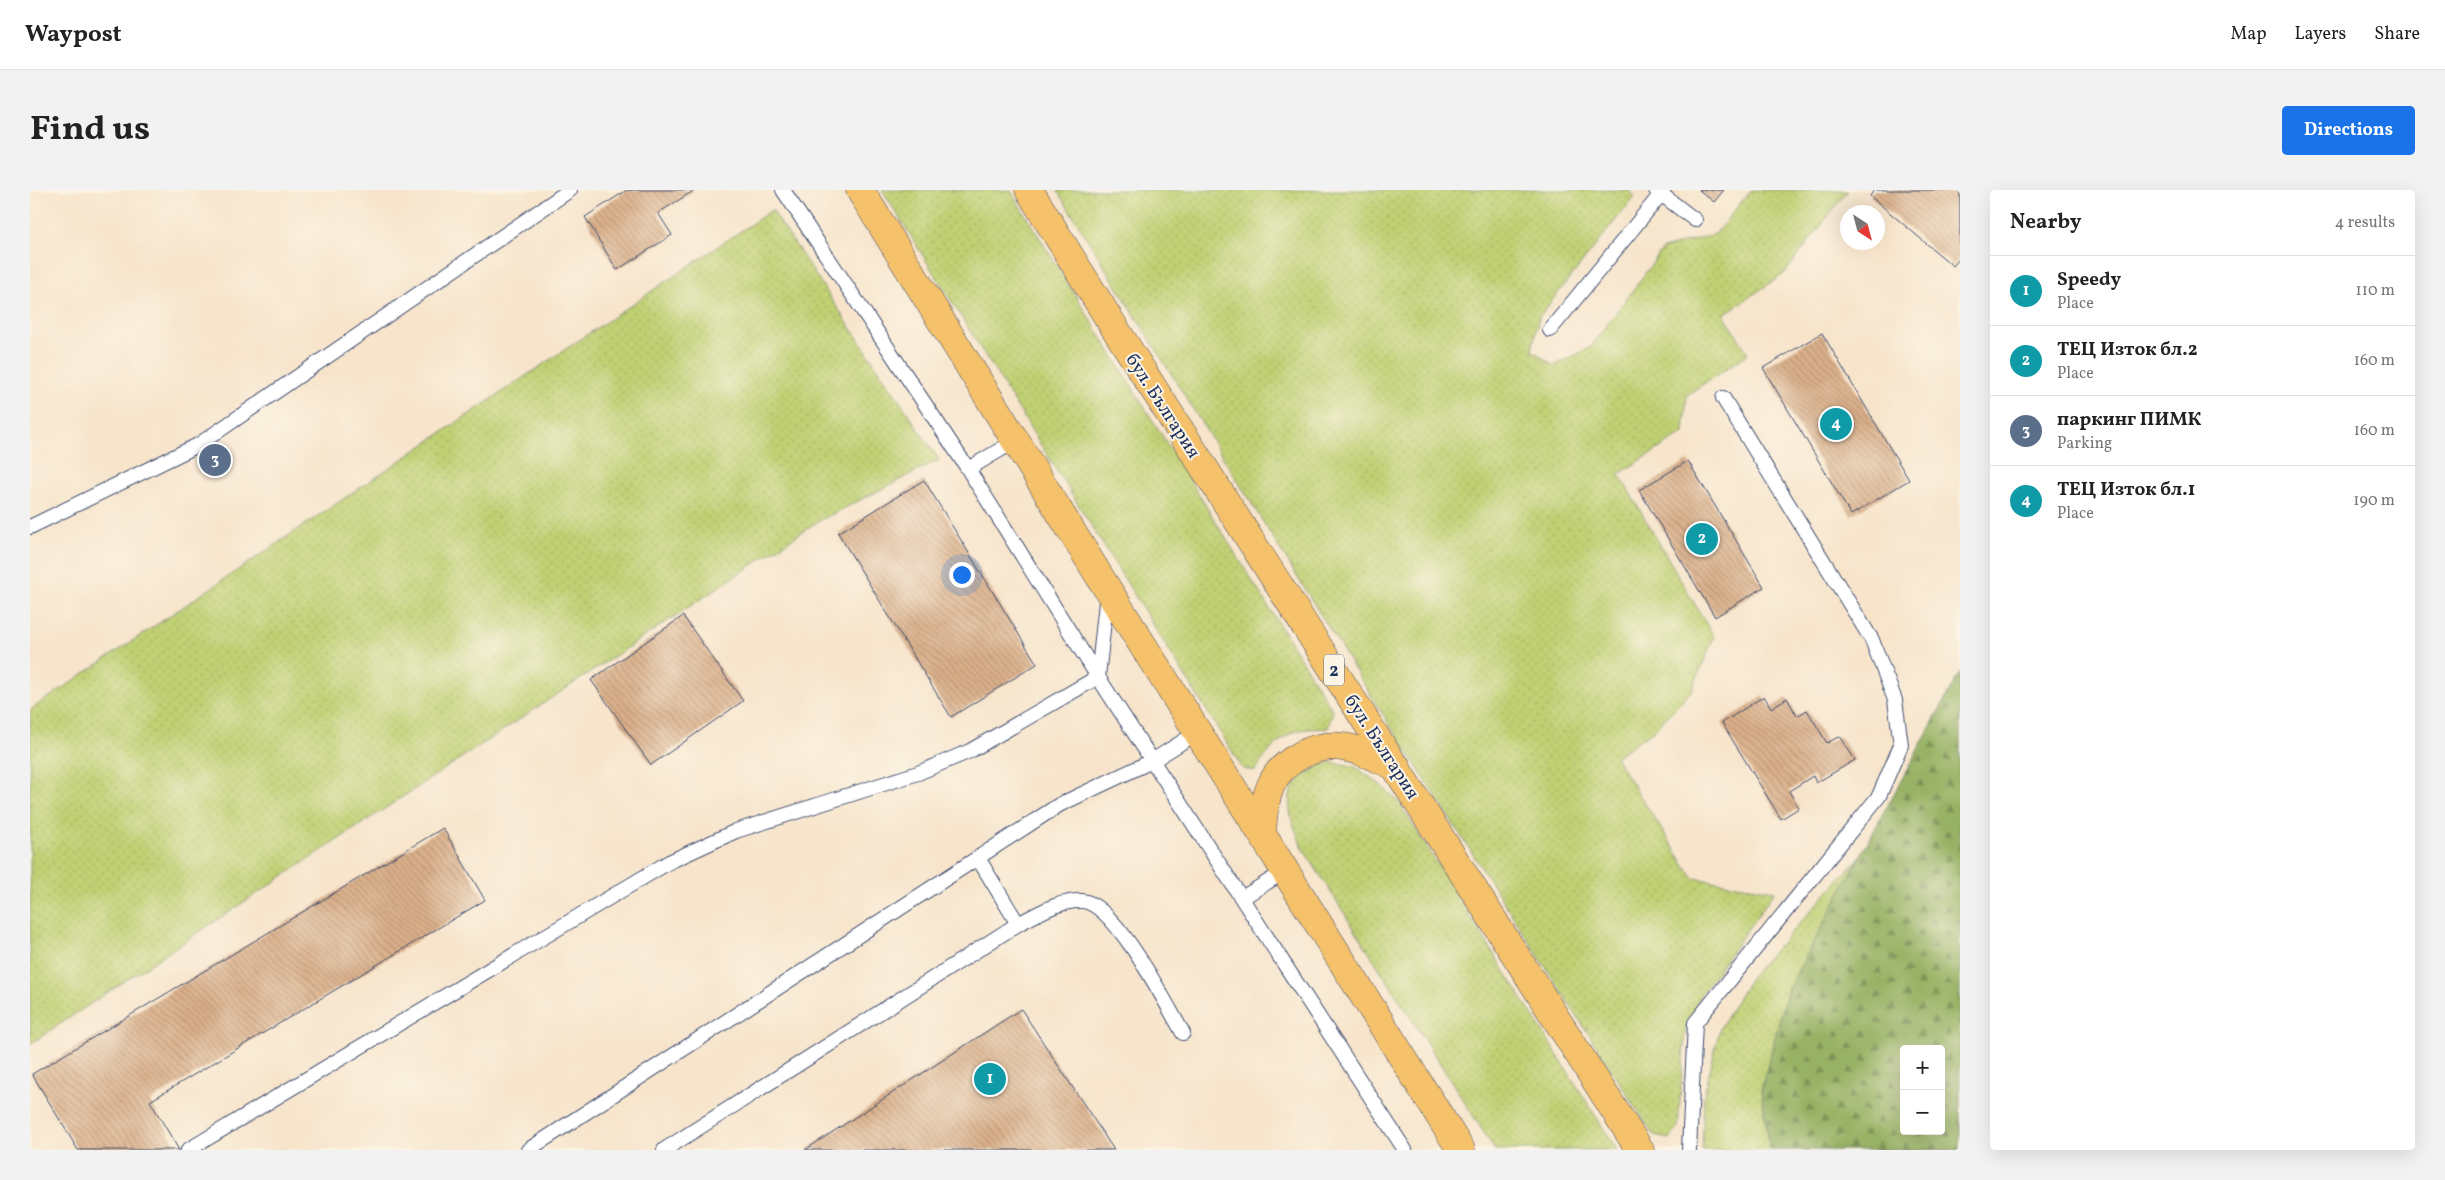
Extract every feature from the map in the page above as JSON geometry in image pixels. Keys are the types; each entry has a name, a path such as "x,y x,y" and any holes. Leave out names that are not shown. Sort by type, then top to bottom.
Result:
{"highway":[{"path":"860,190 1108,590 1461,1150"},
{"name":"бул. България","path":"1029,190 1114,327 1397,767 1640,1150"},
{"path":"1262,834 1263,808 1272,783 1289,762 1313,749 1341,746 1361,751 1397,767"}],"lane":[{"path":"30,528 198,446 570,190"},
{"path":"783,190 968,469 1098,677 1405,1150"},
{"path":"1550,330 1658,192 1695,220"},
{"path":"1689,1150 1695,1023 1879,796 1900,745 1895,700 1872,640 1723,398"},
{"path":"968,469 1015,441"},
{"path":"1098,677 1108,590"},
{"path":"188,1150 669,862 736,831 918,773 970,751 1098,677"},
{"path":"528,1150 544,1146 1059,805 1152,761 1198,732"},
{"path":"978,858 1018,924"},
{"path":"1242,898 1286,871"},
{"path":"664,1150 1018,924 1057,904 1084,901 1100,908 1121,929 1183,1033"}],"green space":[{"path":"882,190 1010,190 1333,711 1328,728 1304,729 1294,732 1274,746 1255,771 1243,769"},
{"path":"1057,190 1628,190 1635,196 1539,317 1532,350 1554,366 1591,347 1663,249 1715,234 1751,190 1848,190 1784,274 1724,314 1748,354 1687,395 1684,433 1619,474 1714,637 1692,690 1654,730 1615,757 1693,878 1775,891 1701,994 1685,1032 1678,1128 1670,1139 1654,1136 1373,699"},
{"path":"772,210 939,460 817,522 30,1044 30,710"},
{"path":"1960,672 1960,1150 1770,1150 1761,1090 1788,989"},
{"path":"1329,762 1354,766 1378,783 1398,801 1617,1150 1495,1150 1302,847 1289,806 1290,796 1294,786 1301,778"},
{"path":"1861,856 1788,989 1761,1090 1770,1150 1702,1150 1704,1095 1720,1028 1751,976"}],"building":[{"path":"627,190 695,190 658,213 672,235 617,270 585,217"},
{"path":"1699,190 1724,190 1714,202"},
{"path":"1874,190 1960,190 1960,258 1953,266 1885,209 1885,205 1881,205 1870,196"},
{"path":"1822,333 1909,480 1851,515 1763,368"},
{"path":"1688,461 1764,587 1715,617 1639,490"},
{"path":"924,480 1037,664 951,717 838,533"},
{"path":"683,616 743,701 651,765 591,680"},
{"path":"1764,696 1771,708 1787,698 1797,716 1807,710 1827,743 1840,736 1855,760 1816,783 1813,776 1789,791 1799,808 1781,819 1722,723"},
{"path":"443,828 485,900 150,1101 179,1150 78,1150 32,1074"},
{"path":"1021,1009 1114,1150 805,1150"}],"place":[{"name":"ТЕЦ Изток бл.1","path":"1836,424"},
{"name":"паркинг ПИМК","path":"215,460"},
{"name":"ТЕЦ Изток бл.2","path":"1702,539"},
{"name":"Speedy","path":"990,1079"}]}
